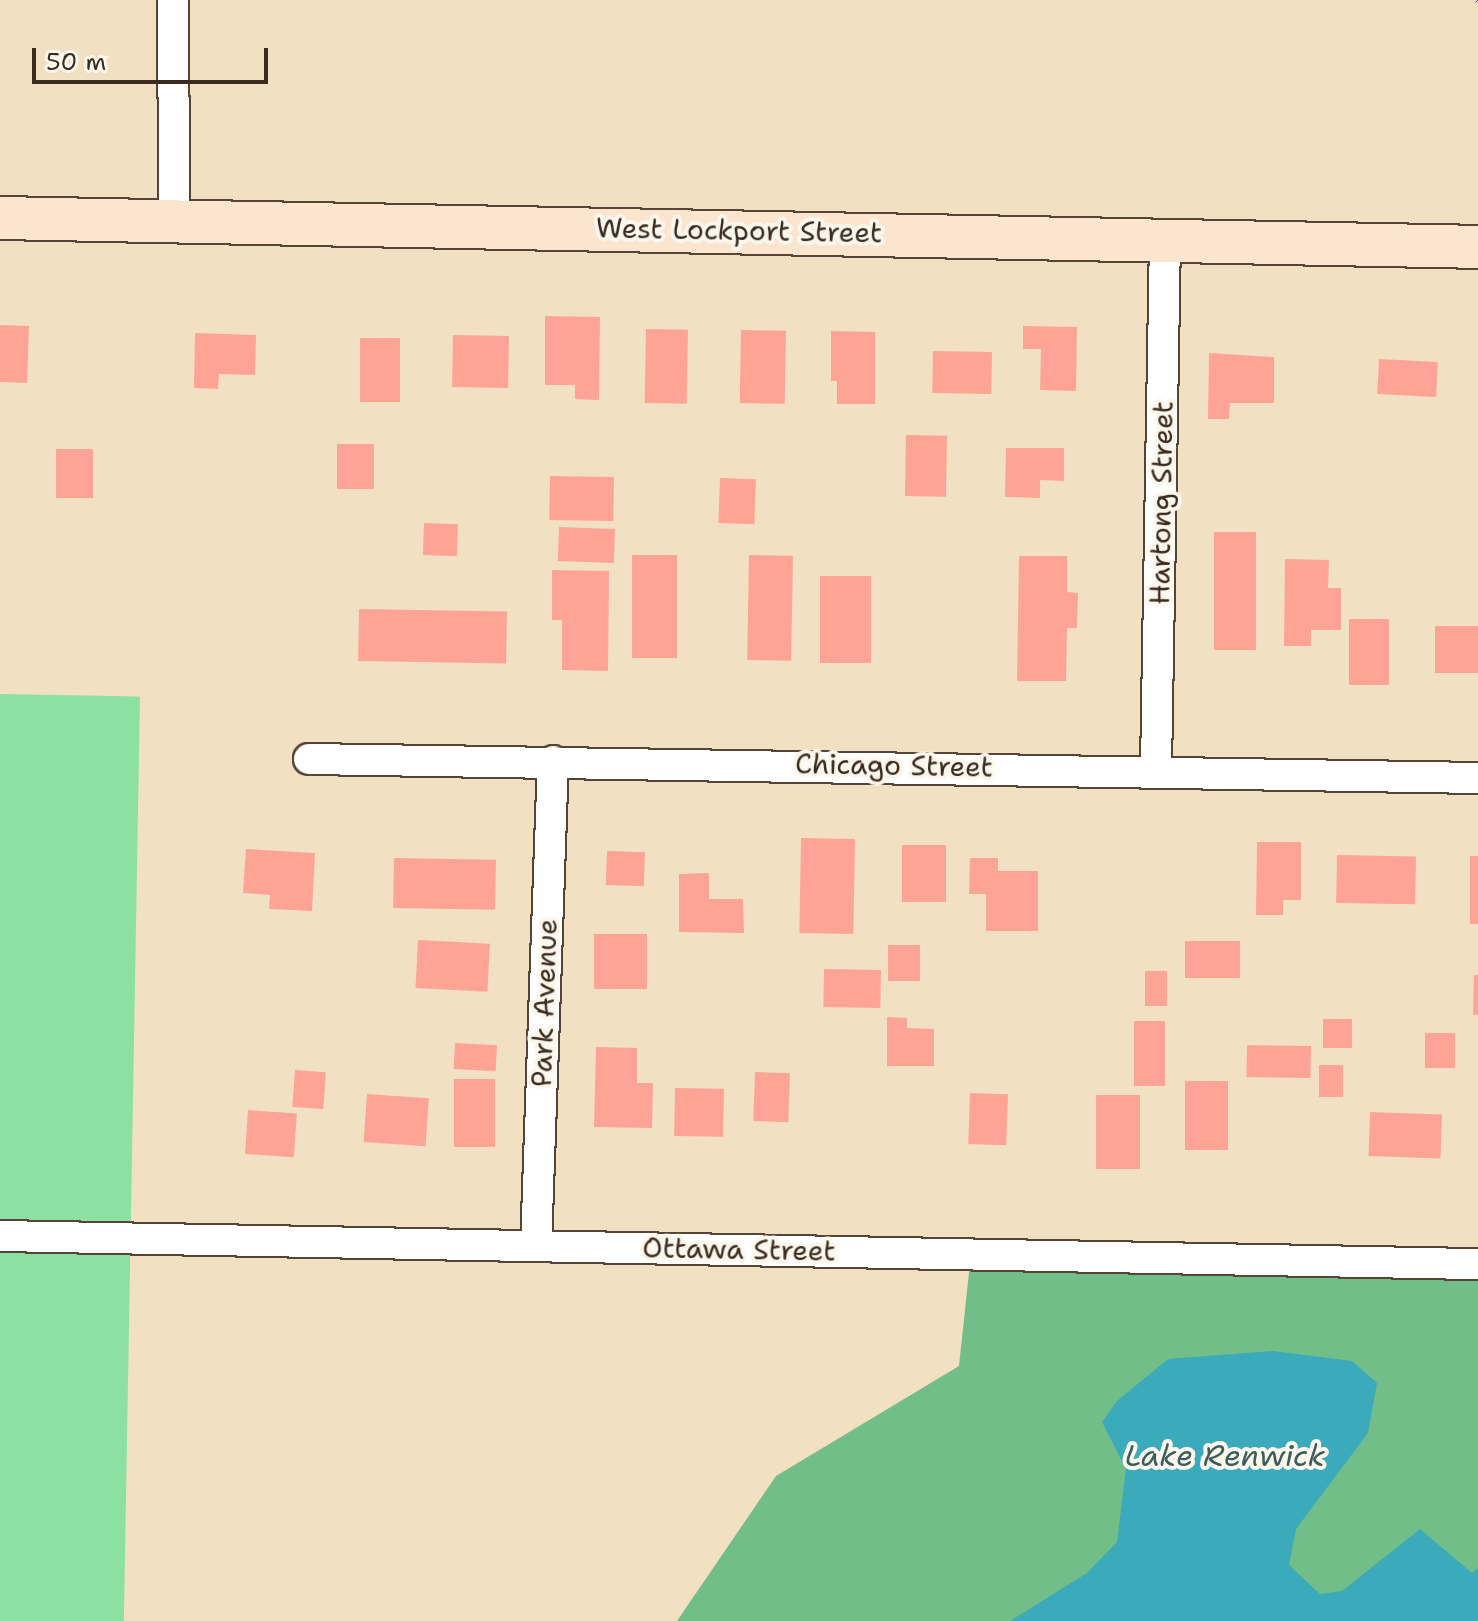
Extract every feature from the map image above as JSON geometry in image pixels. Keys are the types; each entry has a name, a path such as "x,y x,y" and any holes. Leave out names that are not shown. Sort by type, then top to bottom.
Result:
{"main road":[{"name":"West Lockport Street","path":"0,218 1165,237 1478,247"}],"street":[{"path":"173,0 174,221"},
{"name":"Hartong Street","path":"1156,769 1165,237"},
{"name":"Chicago Street","path":"309,759 1156,769 1478,778"},
{"name":"Park Avenue","path":"536,1246 553,761"},
{"name":"Ottawa Street","path":"0,1236 1478,1264"}],"green space":[{"path":"0,694 140,696 124,1621 0,1621"},
{"path":"971,1254 1478,1264 1478,1621 677,1621 776,1476 959,1366"}],"water":[{"name":"Lake Renwick","path":"1273,1351 1352,1361 1377,1383 1368,1433 1296,1529 1289,1565 1320,1594 1342,1591 1420,1529 1472,1573 1478,1568 1478,1621 1010,1621 1087,1573 1117,1542 1126,1469 1102,1422 1117,1401 1168,1359"}],"building":[{"path":"545,316 600,317 599,400 575,399 575,385 545,385"},
{"path":"0,325 29,326 27,383 0,382"},
{"path":"1023,326 1077,327 1076,391 1040,390 1041,349 1023,349"},
{"path":"646,329 688,330 687,404 645,403"},
{"path":"741,330 786,331 785,404 740,403"},
{"path":"831,331 875,332 875,404 837,404 837,381 831,381"},
{"path":"195,333 256,335 255,375 219,374 218,389 194,388"},
{"path":"453,335 509,336 508,388 452,387"},
{"path":"360,338 400,338 400,402 360,402"},
{"path":"933,351 992,352 991,394 932,393"},
{"path":"1209,353 1274,357 1274,403 1230,403 1229,419 1208,419"},
{"path":"1379,359 1438,362 1436,397 1377,394"},
{"path":"906,435 947,436 946,497 905,496"},
{"path":"337,444 374,444 374,489 337,489"},
{"path":"1006,448 1064,448 1064,481 1040,480 1040,498 1005,497"},
{"path":"56,449 93,449 93,498 56,498"},
{"path":"550,476 614,477 613,521 549,520"},
{"path":"720,478 756,479 754,524 718,523"},
{"path":"424,523 458,524 457,556 423,555"},
{"path":"559,527 615,529 614,563 558,561"},
{"path":"1214,532 1256,532 1256,650 1214,650"},
{"path":"632,555 677,555 677,658 632,658"},
{"path":"749,555 793,556 791,661 747,660"},
{"path":"1019,556 1067,556 1067,592 1078,593 1077,628 1067,628 1066,681 1017,681"},
{"path":"1285,559 1329,560 1328,588 1341,588 1341,630 1311,630 1311,646 1284,646"},
{"path":"552,570 609,571 608,671 562,670 562,620 552,620"},
{"path":"820,576 871,576 871,663 820,663"},
{"path":"359,609 507,612 506,664 358,661"},
{"path":"1349,619 1389,619 1389,685 1349,685"},
{"path":"1435,626 1478,626 1478,673 1435,673"},
{"path":"801,838 855,839 853,934 799,933"},
{"path":"1257,842 1301,842 1301,900 1283,900 1283,915 1256,915"},
{"path":"902,845 946,845 946,902 902,902"},
{"path":"246,849 315,853 312,911 269,909 270,895 243,893"},
{"path":"607,851 645,852 644,886 606,885"},
{"path":"1337,855 1416,856 1415,904 1336,903"},
{"path":"1470,856 1478,856 1478,924 1470,924"},
{"path":"394,858 496,860 495,910 393,908"},
{"path":"970,858 998,858 998,871 1038,871 1038,931 986,931 986,894 969,894"},
{"path":"709,873 709,899 743,899 744,933 679,932 679,874"},
{"path":"594,934 647,934 647,989 594,989"},
{"path":"418,940 490,944 487,992 415,988"},
{"path":"1185,941 1240,941 1240,978 1185,978"},
{"path":"888,945 920,945 920,981 888,981"},
{"path":"824,969 881,970 880,1008 823,1007"},
{"path":"1145,971 1167,971 1167,1006 1145,1006"},
{"path":"1474,975 1478,975 1478,1015 1473,1015"},
{"path":"887,1017 907,1018 907,1028 934,1029 934,1066 887,1066"},
{"path":"1323,1019 1352,1019 1352,1048 1323,1048"},
{"path":"1134,1021 1165,1021 1165,1086 1134,1086"},
{"path":"1425,1033 1455,1033 1455,1068 1425,1068"},
{"path":"455,1043 497,1045 496,1071 454,1069"},
{"path":"1247,1045 1311,1046 1310,1078 1246,1077"},
{"path":"596,1047 637,1048 637,1083 653,1083 652,1128 594,1127"},
{"path":"1319,1065 1343,1065 1343,1097 1319,1097"},
{"path":"295,1070 326,1072 323,1109 292,1107"},
{"path":"755,1072 790,1073 788,1122 753,1121"},
{"path":"454,1079 495,1079 495,1147 454,1147"},
{"path":"1185,1081 1228,1081 1228,1150 1185,1150"},
{"path":"675,1088 724,1089 723,1137 674,1136"},
{"path":"970,1093 1008,1094 1006,1145 968,1144"},
{"path":"367,1094 429,1098 426,1146 364,1142"},
{"path":"1096,1095 1140,1095 1140,1169 1096,1169"},
{"path":"248,1110 297,1113 294,1157 245,1154"},
{"path":"1370,1112 1442,1115 1440,1158 1368,1156"}]}
